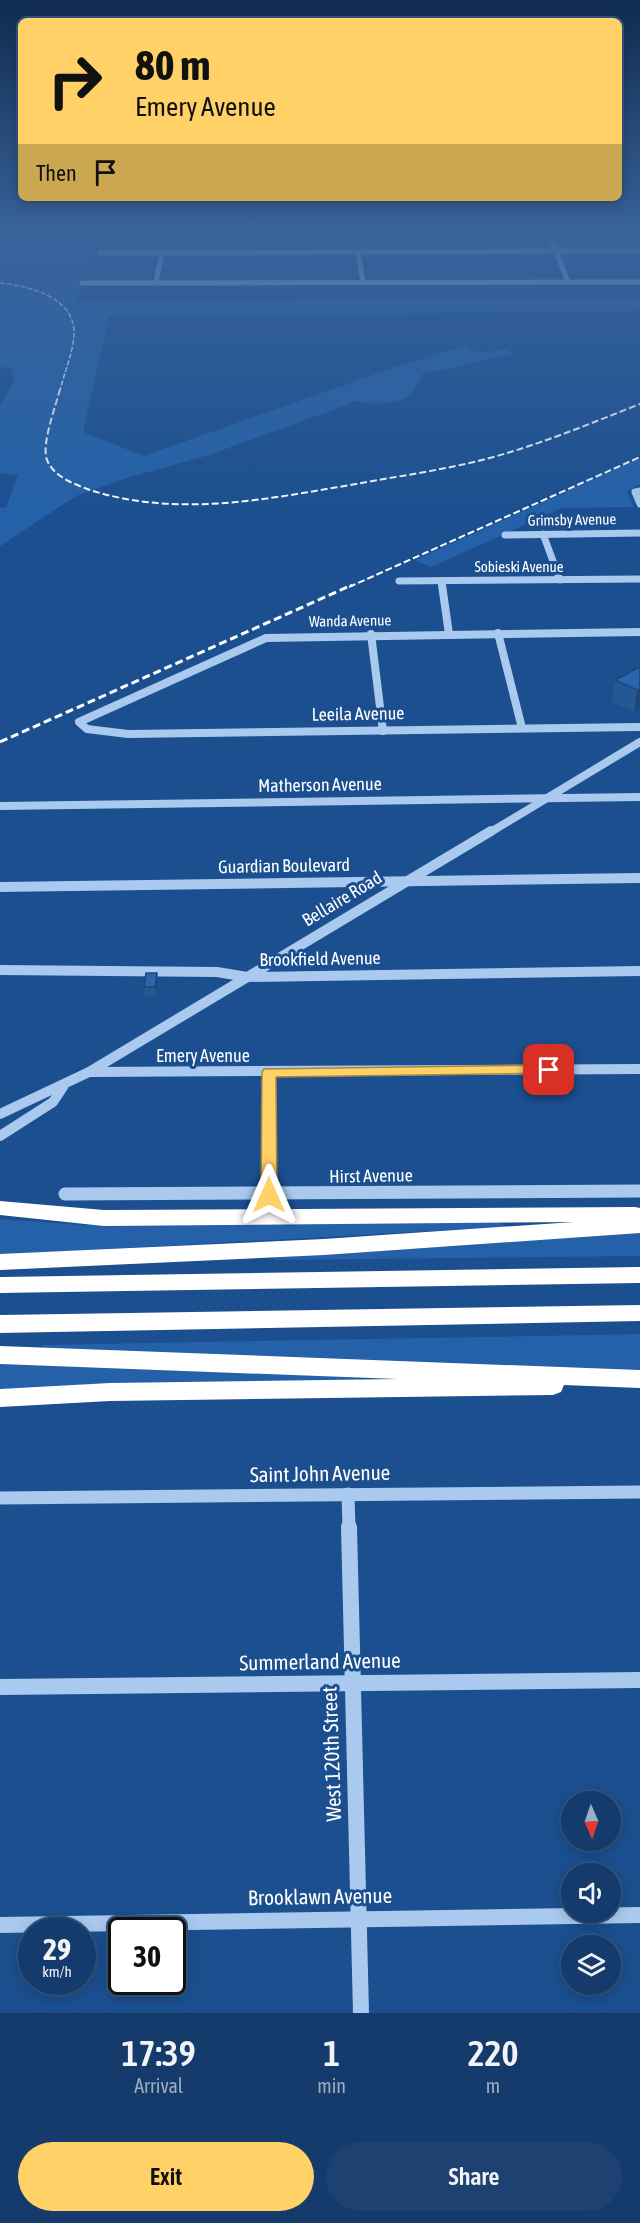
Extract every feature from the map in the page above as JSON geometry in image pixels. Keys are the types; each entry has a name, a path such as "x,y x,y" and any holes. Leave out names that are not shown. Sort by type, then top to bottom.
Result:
{"highway":[{"path":"1,1208 115,1218 640,1214"},
{"path":"0,1263 324,1247 640,1225"},
{"path":"0,1284 640,1275"},
{"path":"0,1324 640,1313"},
{"path":"0,1355 640,1379"},
{"path":"0,1398 122,1392 640,1384"}],"street":[{"path":"637,491 640,504"},
{"name":"Grimsby Avenue","path":"505,535 640,533"},
{"path":"543,534 560,580"},
{"name":"Sobieski Avenue","path":"399,581 640,579"},
{"path":"441,581 449,634"},
{"name":"Wanda Avenue","path":"79,722 266,638 370,634 640,632"},
{"path":"498,633 522,728"},
{"path":"370,634 383,731"},
{"name":"Leeila Avenue","path":"79,722 87,729 128,734 640,727"},
{"name":"Bellaire Road","path":"0,1114 38,1094 63,1087 89,1072 640,742"},
{"name":"Matherson Avenue","path":"0,806 640,797"},
{"name":"Guardian Boulevard","path":"0,887 640,878"},
{"name":"Brookfield Avenue","path":"0,970 218,972 247,977 640,971"},
{"name":"Emery Avenue","path":"89,1072 640,1069"},
{"path":"269,1072 269,1195"},
{"name":"Bellaire Road","path":"0,1136 54,1101 63,1087"},
{"name":"Hirst Avenue","path":"66,1194 269,1195 640,1191"},
{"name":"Saint John Avenue","path":"0,1498 640,1492"},
{"name":"West 120th Street","path":"348,1494 361,2013"},
{"name":"Summerland Avenue","path":"0,1687 640,1680"},
{"name":"Brooklawn Avenue","path":"0,1925 640,1915"}],"shaded area":[{"path":"0,328 106,328 83,432 144,456 392,368 465,346 479,353 506,349 514,354 422,374 413,392 402,400 378,404 357,401 209,455 130,477 76,496 0,546 0,507 6,508 18,475 0,473 0,407 15,379 11,368 0,367"},
{"path":"640,458 640,484 627,492 634,507 562,508 431,567 415,560"},
{"path":"0,1219 82,1225 482,1222 502,1223 504,1227 0,1255"},
{"path":"640,1232 640,1256 275,1260 273,1255 443,1247"},
{"path":"640,1334 640,1371 42,1350 43,1345"},
{"path":"0,1364 358,1377 358,1381 0,1390"}],"building":[{"path":"640,667 640,688 637,690 615,680"},
{"path":"146,973 157,973 155,987 144,987"}],"railway":[{"path":"60,391 73,342 73,328"},
{"path":"60,389 46,445 47,460 54,471 65,479 90,490 156,503 189,504 256,500 470,463 545,441 640,404"},
{"path":"349,587 640,457"},
{"path":"0,742 352,585"}],"route":[{"path":"269,1195 269,1072 549,1070"}]}
